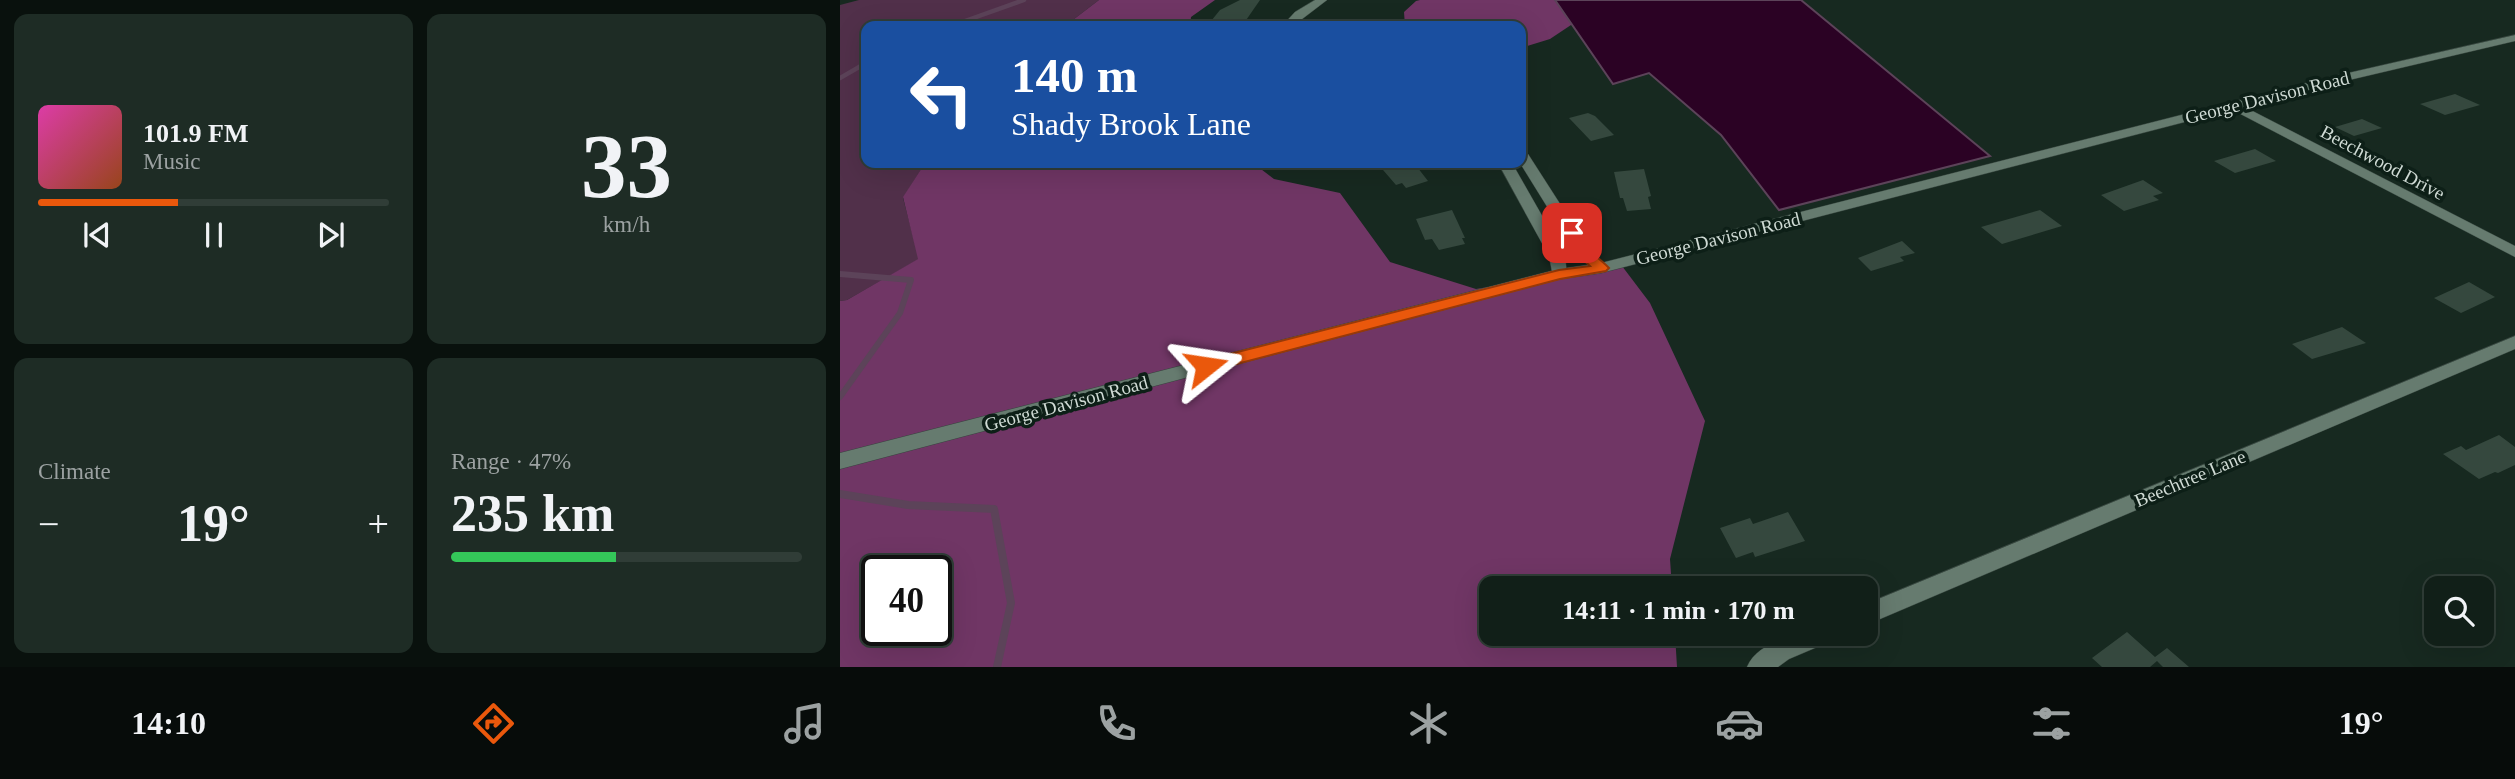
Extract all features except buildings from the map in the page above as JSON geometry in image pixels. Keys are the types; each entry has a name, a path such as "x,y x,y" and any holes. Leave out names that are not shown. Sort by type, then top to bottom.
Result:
{"street":[{"path":"1292,21 1322,0"},
{"name":"George Davison Road","path":"840,461 1559,274 1601,268 2233,105 2515,38"},
{"name":"Beechwood Drive","path":"2233,105 2515,252"},
{"path":"1526,161 1583,252 1601,268"},
{"path":"1508,168 1557,256 1559,274"},
{"path":"1514,180 1535,174"},
{"name":"Beechtree Lane","path":"1878,610 2515,342"},
{"path":"1759,667 1780,651 1792,646"}],"shaded area":[{"path":"859,0 1099,0 1072,21 861,21 861,168 922,168 903,198 919,259 847,300 840,301 840,5"},
{"path":"1099,0 1215,0 1191,17 1191,21 1072,21"},
{"path":"1555,0 1801,0 1990,156 1779,210 1721,135 1649,73 1613,84"},
{"path":"1556,0 1574,23 1550,39 1526,46 1526,21 1405,21 1404,12 1416,1"},
{"path":"922,168 1260,168 1274,179 1340,193 1390,262 1476,289 1622,266 1650,303 1705,421 1670,559 1671,576 1479,576 1479,646 1676,646 1677,667 840,667 840,301 847,300 918,259 903,197"}],"waterway":[{"path":"965,21 1024,0"},
{"path":"840,78 861,66"},
{"path":"840,274 911,280 900,313 840,397"},
{"path":"840,494 908,505 994,509 1011,603 997,667"}],"route":[{"path":"1206,366 1559,274 1601,268 1583,252 1572,233"}]}
